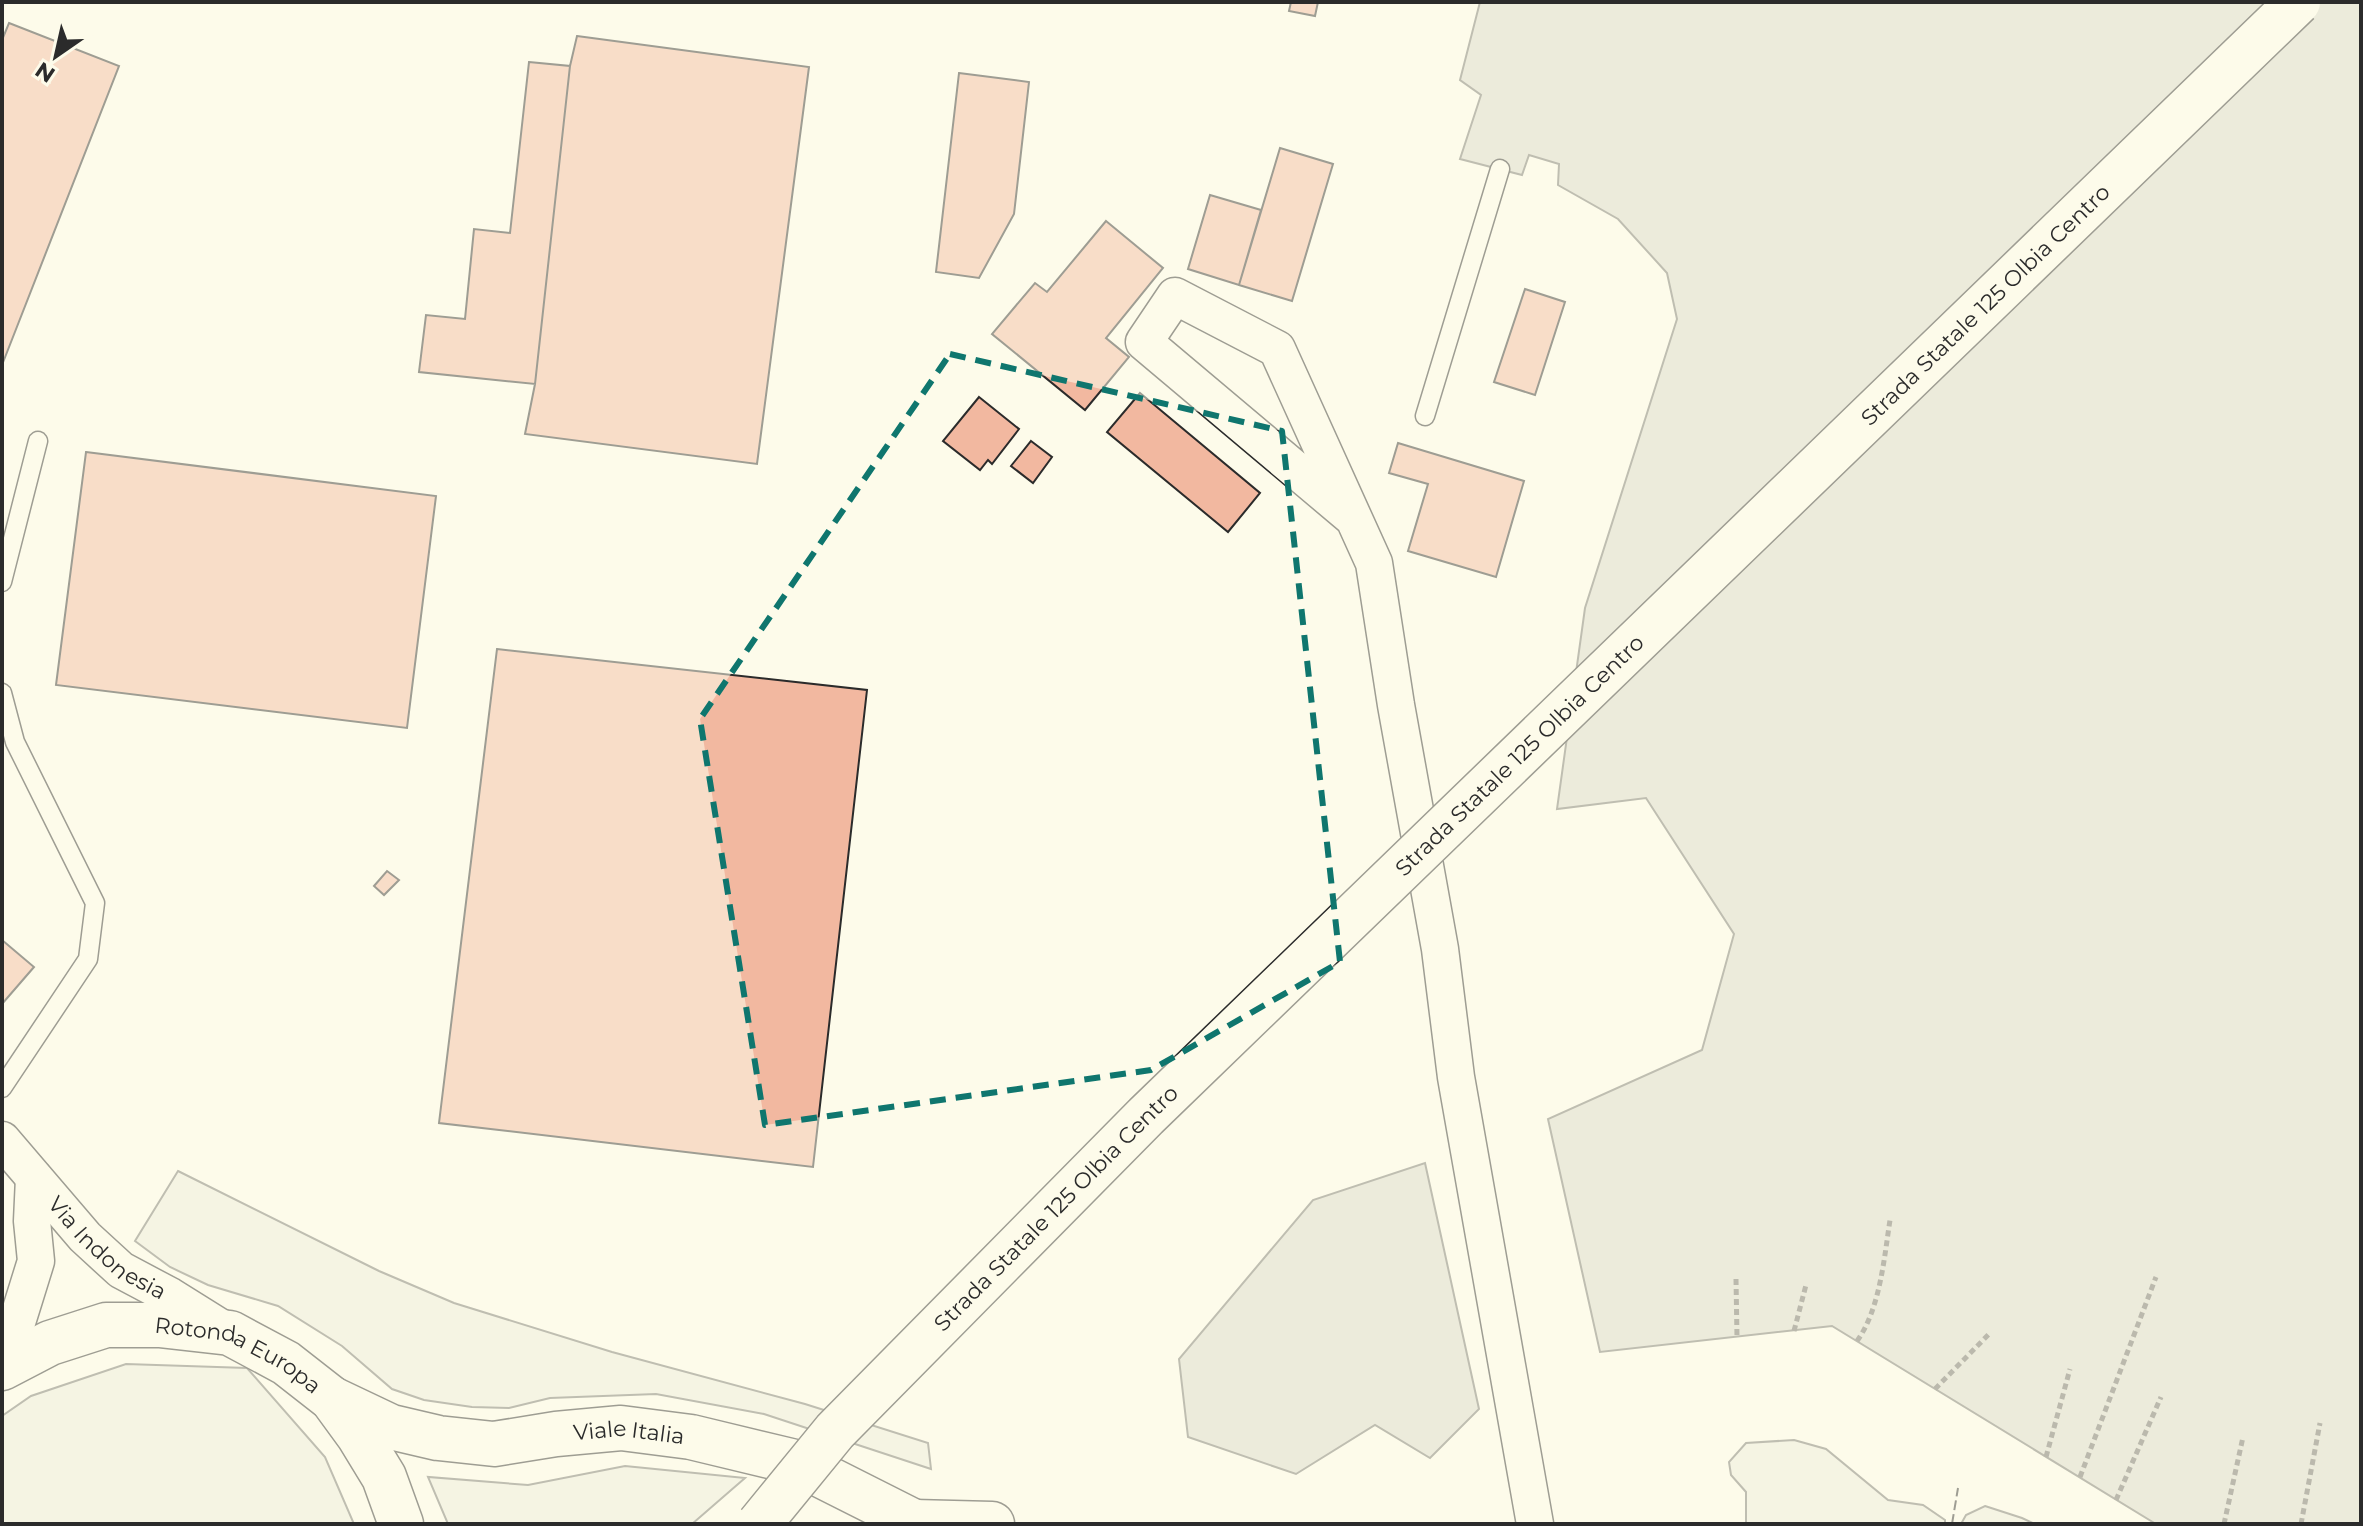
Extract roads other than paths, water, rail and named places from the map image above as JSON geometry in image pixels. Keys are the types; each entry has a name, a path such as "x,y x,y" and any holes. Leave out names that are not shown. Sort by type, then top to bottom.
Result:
{"main road":[{"name":"Strada Statale 125 Olbia Centro","path":"759,1524 835,1431 1146,1116 2298,2"},
{"name":"Rotonda Europa","path":"2,1368 50,1343 106,1325 159,1325 230,1333 286,1363 332,1399 384,1477 401,1524"},
{"name":"Viale Italia","path":"332,1399 391,1427 438,1438 494,1444 621,1428 691,1437 795,1462 911,1523"},
{"path":"911,1523 984,1523"}],"street":[{"path":"1353,518 1144,342 1175,296 1277,349 1374,563 1440,949 1456,1077 1535,1524"},
{"name":"Via Indonesia","path":"2,1140 85,1237 121,1270 230,1333"},
{"name":"Via Indonesia","path":"2,1355 14,1332 36,1261 32,1221 34,1178"}],"lane":[{"path":"1425,416 1500,169"},
{"path":"2,582 38,441"},
{"path":"2,693 15,742 95,903 88,959 2,1088"}]}
